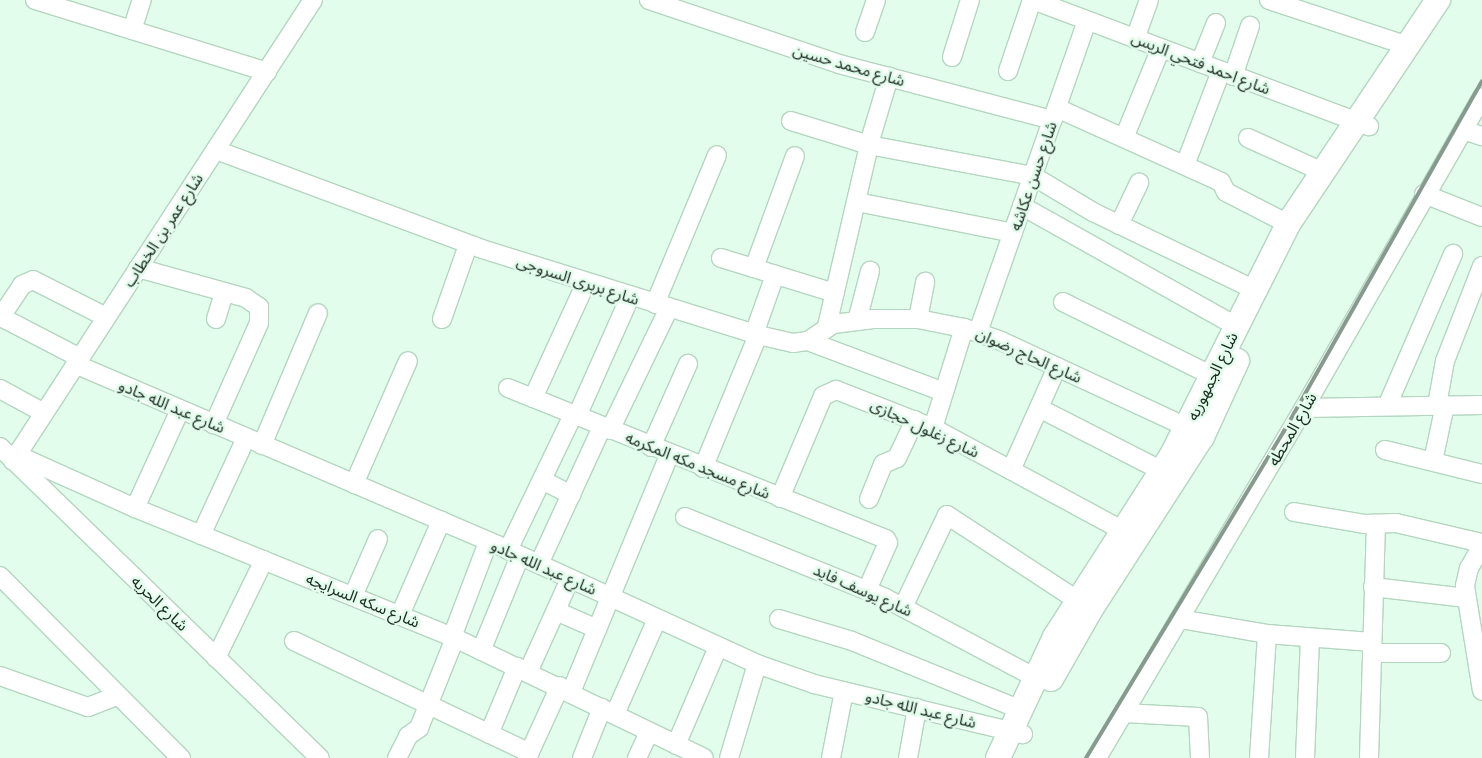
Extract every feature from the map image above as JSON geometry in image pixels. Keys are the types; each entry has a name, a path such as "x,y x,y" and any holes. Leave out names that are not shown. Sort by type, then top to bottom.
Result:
{"main road":[{"name":"شارع الجمهوريه","path":"998,758 1202,437 1270,287 1408,46 1438,0"},
{"name":"شارع الجمهوريه","path":"1015,758 1019,709 1034,677 1077,600 1162,471 1213,376 1253,289 1288,224 1323,172 1363,124 1453,0"}],"street":[{"path":"35,0 267,72"},
{"path":"132,30 142,0"},
{"name":"شارع عمر بن الخطاب","path":"15,458 313,0"},
{"name":"شارع محمد حسين","path":"649,0 796,51 889,77 1055,114 1124,138 1185,164 1221,182 1226,192 1288,224"},
{"path":"865,32 876,0"},
{"path":"952,57 970,0"},
{"path":"1008,71 1033,0"},
{"name":"شارع احمد فتحي الريس","path":"1033,0 1363,124"},
{"path":"1135,38 1149,0"},
{"path":"1269,0 1408,46"},
{"name":"شارع حسن عكاشه","path":"933,428 944,392 1013,233 1087,20"},
{"path":"1200,64 1216,23"},
{"path":"1185,164 1250,26"},
{"path":"1124,138 1161,48"},
{"path":"827,326 869,145 889,77"},
{"name":"شارع المحطه","path":"1097,758 1304,408 1424,194 1482,97"},
{"path":"791,121 869,145 1033,176 1119,225 1253,289"},
{"path":"1462,130 1482,136"},
{"path":"1248,138 1323,172"},
{"name":"شارع بربرى السروجى","path":"216,150 468,245 630,297 756,334 793,343 808,341 944,392"},
{"path":"539,564 571,495 606,428 662,306 717,155"},
{"path":"754,268 795,156"},
{"path":"1119,225 1140,183"},
{"path":"1424,194 1482,217"},
{"path":"857,202 1013,233"},
{"path":"1022,206 1236,326"},
{"path":"442,319 468,245"},
{"path":"1387,406 1453,254"},
{"path":"721,258 835,293"},
{"path":"1433,461 1445,361 1482,266"},
{"path":"138,268 251,300 259,307 260,318 214,424"},
{"path":"857,320 870,271"},
{"path":"703,468 756,334 775,275"},
{"path":"1,318 22,285 29,280 38,281 106,317"},
{"path":"918,319 925,282"},
{"path":"533,398 586,283"},
{"path":"216,318 224,292"},
{"path":"481,651 514,553 542,480 575,416 630,297"},
{"path":"1063,302 1213,376"},
{"path":"202,535 254,442 318,313"},
{"name":"شارع عبد الله جادو","path":"1,318 78,361 180,410 539,564 757,664 844,691 1016,732"},
{"name":"شارع الحاج رضوان","path":"808,341 827,326 857,320 918,319 971,330 1057,367 1186,427"},
{"path":"354,484 408,361"},
{"path":"651,447 688,364"},
{"path":"1011,470 1057,367"},
{"name":"شارع مسجد مكه المكرمه","path":"508,388 669,455 888,541 867,590"},
{"path":"0,389 44,413"},
{"name":"شارع زغلول حجازى","path":"780,498 823,396 828,391 839,390 933,428 1122,530"},
{"path":"1304,408 1482,405"},
{"path":"1039,408 1162,471"},
{"path":"135,508 180,410"},
{"path":"869,499 883,464 897,458 915,420"},
{"name":"شارع الحريه","path":"0,447 15,458 216,658 320,758"},
{"path":"1385,450 1482,474"},
{"path":"294,642 489,734 529,755 597,629 669,455"},
{"name":"شارع سكه السرايجه","path":"15,458 454,638 565,689 704,758"},
{"path":"542,480 571,495"},
{"path":"1294,512 1376,524 1396,523 1482,544 1466,576 1466,598 1479,656 1482,691"},
{"path":"903,607 947,515 1077,600"},
{"name":"شارع يوسف فايد","path":"685,517 867,590 903,607 1034,677"},
{"path":"400,615 441,521"},
{"path":"1369,758 1376,524"},
{"path":"353,596 378,539"},
{"path":"397,758 408,736 419,728 454,638 488,542"},
{"path":"216,658 264,560"},
{"path":"0,576 173,754"},
{"path":"489,734 522,669 556,611 570,579"},
{"path":"1373,587 1466,598"},
{"path":"556,611 597,629"},
{"path":"582,758 657,619"},
{"path":"779,619 852,642 1019,709"},
{"path":"1180,619 1267,634 1372,648 1441,653"},
{"path":"1260,758 1267,634"},
{"path":"1305,758 1310,639"},
{"path":"676,745 718,647"},
{"path":"729,758 757,664"},
{"path":"0,676 88,707 117,696"},
{"path":"831,758 844,691"},
{"path":"908,758 917,708"},
{"path":"1124,713 1198,717 1200,758"},
{"path":"637,758 649,732"}],"railway":[{"path":"1086,758 1284,431 1482,81"}]}
